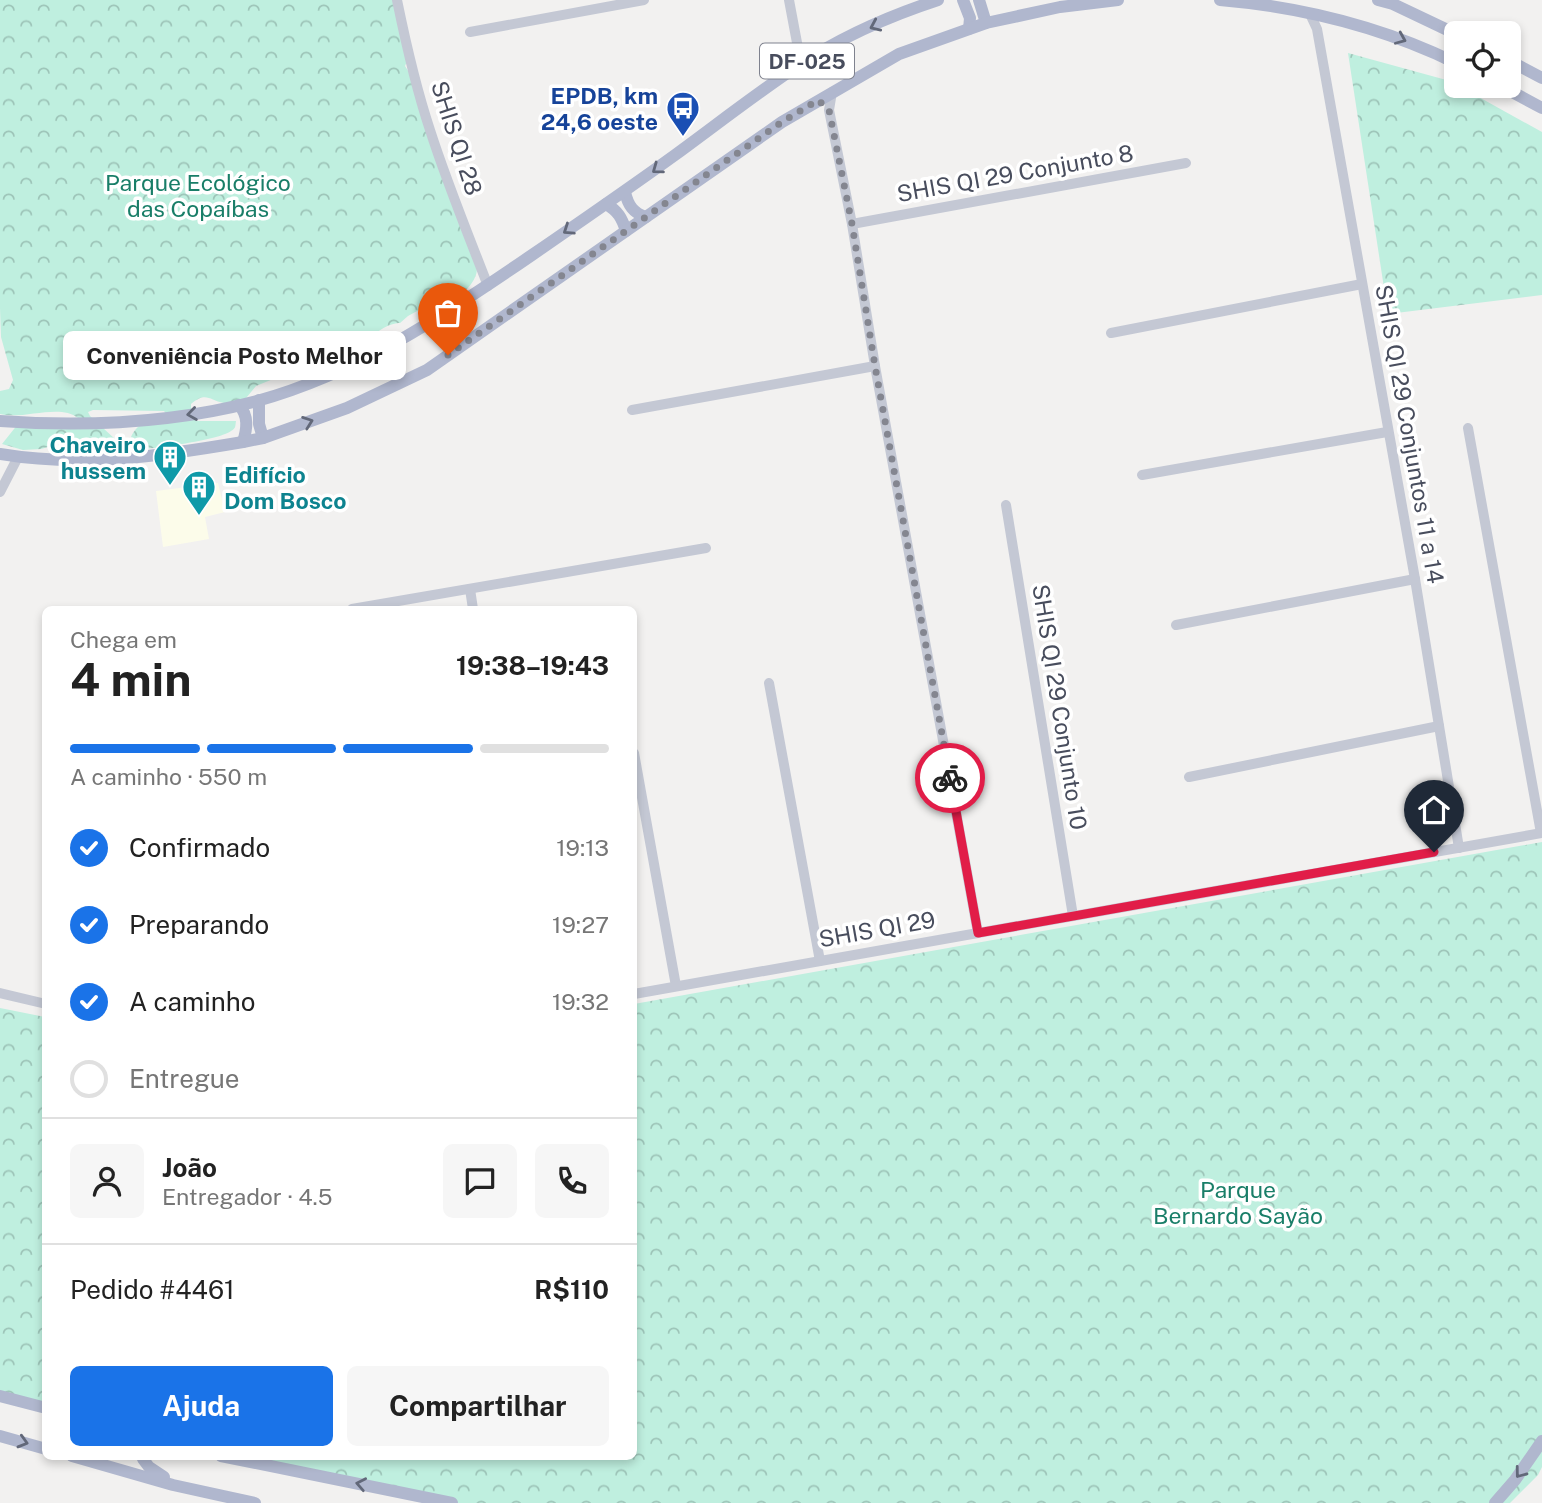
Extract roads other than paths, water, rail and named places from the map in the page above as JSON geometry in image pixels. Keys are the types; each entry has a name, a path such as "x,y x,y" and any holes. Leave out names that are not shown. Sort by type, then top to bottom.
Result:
{"main road":[{"name":"DF-025","path":"0,421 51,425 130,422 239,405 315,382 358,363 422,329 488,286 625,192 801,64 862,32 938,0"},
{"path":"963,0 970,18 969,29"},
{"path":"979,0 986,23"},
{"name":"DF-025","path":"0,454 60,461 115,461 263,438 347,408 427,370 782,122 899,54 986,23 1060,7 1118,0"},
{"path":"1220,0 1255,3 1317,20 1354,23 1392,35 1444,58"},
{"path":"1378,0 1444,28"},
{"path":"1521,67 1542,78"},
{"path":"1521,97 1542,108"},
{"path":"625,192 634,211 646,217"},
{"path":"606,204 615,209 622,218 626,231"},
{"path":"259,401 259,424 263,438"},
{"path":"239,405 247,423 243,442"},
{"path":"0,1396 42,1407"},
{"path":"0,1436 42,1448"},
{"path":"1495,1503 1542,1441"},
{"path":"86,1460 173,1485 256,1503"},
{"path":"145,1460 149,1467 173,1485"},
{"path":"241,1460 452,1503"}],"street":[{"name":"SHIS QI 28","path":"397,0 416,86 429,128 488,286"},
{"path":"470,32 644,0"},
{"path":"789,0 801,64"},
{"name":"SHIS QI 29 Conjuntos 11 a 14","path":"1317,20 1460,848"},
{"path":"832,92 829,110 852,224 875,366 978,933"},
{"path":"818,100 829,110"},
{"name":"SHIS QI 29 Conjunto 8","path":"852,224 1185,163"},
{"path":"1111,333 1362,284"},
{"path":"632,410 875,366"},
{"path":"1468,428 1541,833"},
{"path":"1142,475 1387,432"},
{"path":"0,492 18,457"},
{"name":"SHIS QI 29 Conjunto 10","path":"1006,505 1073,916"},
{"path":"370,606 706,548"},
{"path":"1176,625 1415,579"},
{"path":"470,589 473,606"},
{"path":"769,683 820,961"},
{"path":"1189,777 1439,726"},
{"path":"637,770 676,986"},
{"name":"SHIS QI 29","path":"637,993 1541,833"},
{"path":"0,993 42,1003"}],"place":[{"name":"EPDB, km 24,6 oeste","path":"683,138"},
{"name":"Conveniência Posto Melhor","path":"448,355"},
{"name":"Chaveiro hussem","path":"170,487"},
{"name":"Edifício Dom Bosco","path":"199,517"}],"park label":[{"name":"Parque Ecológico das Copaíbas","path":"198,195"},
{"name":"Parque Bernardo Sayão","path":"1238,1202"}]}
